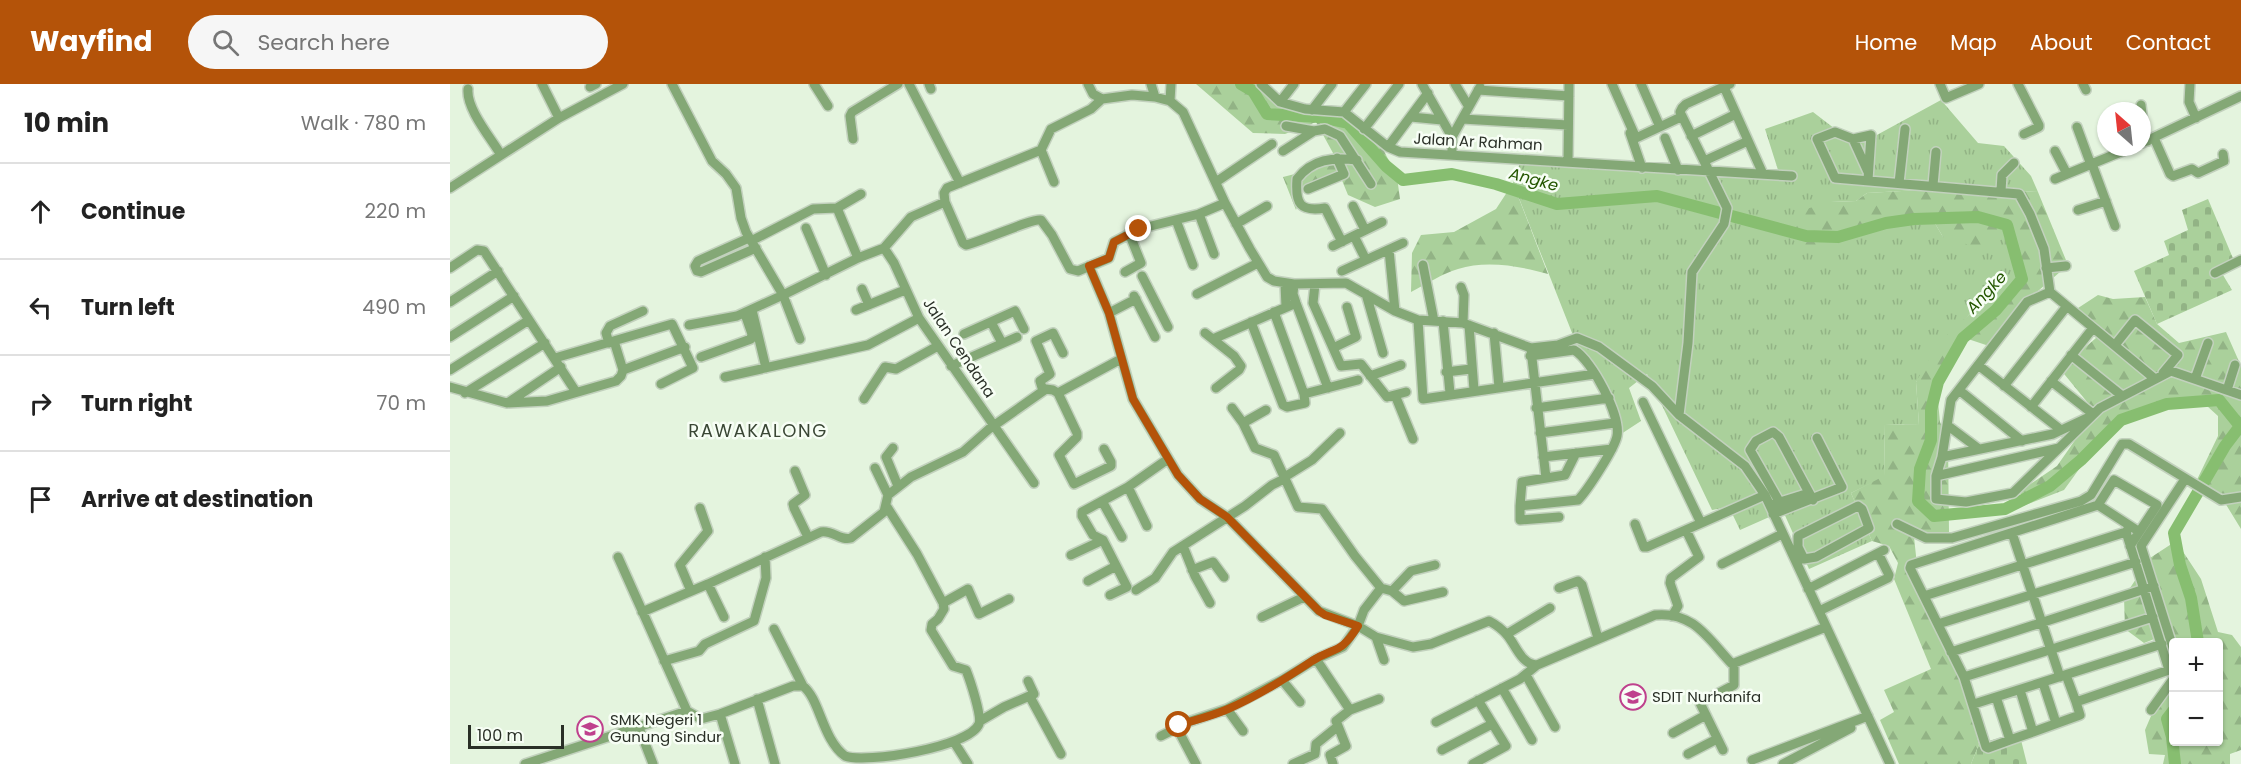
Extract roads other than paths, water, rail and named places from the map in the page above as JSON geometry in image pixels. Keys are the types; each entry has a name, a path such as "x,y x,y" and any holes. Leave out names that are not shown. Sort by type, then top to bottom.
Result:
{"street":[{"path":"542,84 559,118"},
{"path":"451,187 559,118 622,84"},
{"path":"672,84 712,161 726,174 736,188 741,218 752,242 783,295 800,339"},
{"path":"814,84 828,106"},
{"path":"852,139 850,116 852,112 898,84"},
{"path":"909,84 960,183"},
{"path":"1151,84 1155,98"},
{"path":"1170,101 1171,84"},
{"path":"1262,84 1280,102 1312,110 1344,112 1366,84"},
{"path":"1280,102 1294,84"},
{"path":"1312,110 1332,84"},
{"path":"1364,129 1399,84"},
{"path":"1422,84 1452,137"},
{"path":"1455,84 1468,106"},
{"path":"1568,162 1569,84"},
{"path":"1610,84 1636,138 1681,117"},
{"path":"1610,84 1642,168"},
{"path":"1641,84 1660,127"},
{"path":"1940,84 1946,98 1979,84"},
{"path":"2018,84 2039,125 2024,134"},
{"path":"2190,84 2189,102 2196,118"},
{"path":"1092,85 1096,97 1102,99 1132,95 1155,98 1170,101 1183,112 1225,203 1268,277 1290,284 1346,283 1395,311 1418,320 1466,324 1494,333 1531,352 1574,350 1579,353 1609,398 1618,433 1612,449 1578,500 1520,506"},
{"path":"1679,416 1688,343 1692,272 1724,224 1727,213 1726,203 1681,117 1682,108 1727,85 1736,114 1763,174"},
{"path":"1452,154 1452,137 1480,87 1569,96"},
{"path":"468,88 472,108 501,155"},
{"path":"1388,147 1428,93"},
{"path":"2151,140 2241,96"},
{"path":"1102,99 1091,109 1051,129 1041,150 944,190 945,202 964,244 1012,230 1038,218 1052,235 1070,269 1078,271 1109,258 1114,242 1129,233 1199,214 1225,203"},
{"name":"Jalan Ar Rahman","path":"1344,112 1388,147 1407,153 1792,176"},
{"path":"1691,136 1736,114"},
{"path":"1411,117 1442,120"},
{"path":"1462,119 1568,125"},
{"path":"1286,126 1314,131 1324,129 1340,136 1371,184"},
{"path":"2077,127 2083,148 2115,226"},
{"path":"1899,183 1905,129"},
{"path":"1283,151 1314,131"},
{"path":"1868,177 1871,135 1853,139 1835,132 1817,139 1835,178 1868,177 1899,183 2019,194 2044,249 2050,292 2158,377"},
{"path":"1665,138 1678,170"},
{"path":"1853,139 1868,177"},
{"path":"1704,161 1748,141"},
{"path":"1216,182 1272,144"},
{"path":"2151,146 2170,174 2176,176 2192,169 2198,173 2225,161 2223,154"},
{"path":"1041,150 1054,182"},
{"path":"2055,151 2067,174"},
{"path":"1933,185 1936,152"},
{"path":"2055,179 2111,156"},
{"path":"1357,160 1337,158 1323,160 1302,172 1297,179 1296,191 1299,202 1304,209 1325,208 1338,244 1382,222"},
{"path":"1308,189 1344,174 1337,158"},
{"path":"2001,191 2002,175 2014,163"},
{"path":"752,242 698,261 695,266 697,271 701,272 815,208 837,208 861,194"},
{"path":"2078,210 2106,201"},
{"path":"689,325 722,320 748,312 858,258 884,248 911,217 945,202"},
{"path":"1236,224 1268,206"},
{"path":"1353,206 1365,230"},
{"path":"837,208 858,258"},
{"path":"1199,214 1214,254"},
{"path":"1176,220 1193,265"},
{"path":"806,228 826,275"},
{"path":"1125,272 1141,263 1129,233"},
{"path":"1354,236 1366,260"},
{"path":"1342,271 1403,243"},
{"name":"Jalan Cendana","path":"884,248 894,263 919,318 1035,483"},
{"path":"1389,249 1395,311"},
{"path":"450,268 481,250 498,271 576,392"},
{"path":"2215,273 2241,260"},
{"path":"1197,294 1258,263"},
{"path":"1423,265 1438,321 1450,393"},
{"path":"1089,266 1109,313 1136,406 1160,442 1168,459 1188,488 1227,517 1304,597 1325,615 1358,626 1376,637 1407,646 1431,644 1489,621 1507,634 1525,661 1531,665 1537,665"},
{"path":"2046,268 2066,266"},
{"path":"450,302 498,271"},
{"path":"1142,276 1168,327"},
{"path":"1290,284 1328,388"},
{"path":"1286,307 1290,284"},
{"path":"1315,284 1314,303 1341,366 1360,363 1387,397 1406,392"},
{"path":"1461,287 1464,295 1474,390"},
{"path":"862,289 869,304"},
{"path":"856,310 905,290"},
{"path":"2050,292 2027,302 1951,400 1942,457 1936,476 1936,499 1966,502 2010,494 2019,488 2091,416"},
{"path":"1366,294 1383,353"},
{"path":"450,337 514,296"},
{"path":"1109,313 1135,298 1155,337"},
{"path":"1216,388 1240,368 1240,364 1234,356 1209,336 1228,332 1296,303"},
{"path":"2004,386 2067,306"},
{"path":"1333,348 1356,337 1347,307"},
{"path":"450,387 507,403 547,401 616,381 623,370 606,333 610,326 644,311"},
{"path":"964,334 1015,311 1024,329"},
{"path":"701,357 750,339 752,334 748,312"},
{"path":"748,312 766,368"},
{"path":"1146,319 1161,312"},
{"path":"1251,322 1285,407 1305,403 1304,394 1274,312"},
{"path":"726,377 868,345 919,318"},
{"path":"450,370 529,320"},
{"path":"1418,320 1423,399 1450,393 1595,374"},
{"path":"2115,345 2135,320 2178,355 2158,377"},
{"path":"991,322 1002,343"},
{"path":"507,403 558,363 611,342 672,324 693,366 692,370 661,384"},
{"path":"2031,406 2093,327"},
{"path":"1228,332 1234,356"},
{"path":"1043,391 1040,381 1050,374 1036,341 1053,333 1063,353"},
{"path":"1494,333 1499,387"},
{"path":"951,366 1017,337"},
{"path":"1531,352 1577,338 1599,347 1652,386 1679,416 1745,466 1765,495 1890,764"},
{"path":"465,393 545,343"},
{"path":"2195,379 2208,343"},
{"path":"864,399 885,368 896,369 938,346"},
{"path":"623,370 685,347"},
{"path":"1531,352 1546,478"},
{"path":"2072,355 2121,395"},
{"path":"1058,393 1121,359"},
{"path":"1978,365 2061,430"},
{"path":"2227,390 2235,365"},
{"path":"1370,376 1401,366"},
{"path":"1446,372 1471,369"},
{"path":"1942,457 2053,434 2091,416 2121,395 2171,371 2240,394"},
{"path":"1304,394 1358,380"},
{"path":"2051,381 2091,416"},
{"path":"888,495 911,477 963,453 994,426 1048,388 1058,393 1077,433 1077,437 1059,455 1074,484 1111,466 1104,449"},
{"path":"1959,390 2022,441"},
{"path":"1395,395 1413,439"},
{"path":"1536,408 1609,398"},
{"path":"1643,402 1701,523"},
{"path":"1232,408 1243,423 1255,448 1274,455 1298,507 1324,510 1355,556 1381,588 1392,591 1404,601 1443,592"},
{"path":"1243,423 1266,410"},
{"path":"1540,433 1615,423"},
{"path":"1947,425 1980,449"},
{"path":"1780,503 1750,452 1752,444 1772,432 1779,437 1811,497"},
{"path":"1136,590 1155,578 1170,556 1312,460 1340,433"},
{"path":"1771,510 1840,489 1842,486 1817,438"},
{"path":"1898,524 1926,538 1952,538 2081,501 2091,495 2122,444 2129,444 2221,500 2241,497"},
{"path":"893,448 886,457 898,486"},
{"path":"1936,476 2060,448"},
{"path":"1543,457 1612,449"},
{"path":"1559,517 1520,520 1522,482 1565,475 1576,453"},
{"path":"1110,595 1127,587 1103,540 1093,535 1082,514 1084,510 1128,487 1168,459"},
{"path":"642,612 808,537 826,531 844,539 851,538 884,512 887,507 888,495 875,468"},
{"path":"795,471 805,495 793,506 808,537"},
{"path":"2076,702 2167,673 2169,667 2153,617 2142,546 2185,479"},
{"path":"2012,533 2024,564 2050,650 2076,702 2080,715 1988,748 1964,677 1910,568 1911,565 2098,505 2114,480 2157,505 2130,546"},
{"path":"1128,487 1147,526"},
{"path":"1635,524 1645,548 1765,495"},
{"path":"1771,510 1780,503 1811,497"},
{"path":"1102,501 1122,537"},
{"path":"2098,505 2128,529 2140,532"},
{"path":"1858,506 1862,509 1869,525 1867,530 1809,560 1804,559 1798,547 1800,535 1858,506"},
{"path":"887,507 917,554 943,603 944,609 938,620 932,624 931,630 953,666 966,670 980,721"},
{"path":"691,591 680,565 708,531 700,508"},
{"path":"2128,529 2130,546 2136,562 2149,587 2169,638"},
{"path":"1924,596 2128,529"},
{"path":"1672,616 1678,606 1670,584 1671,578 1699,558 1686,530"},
{"path":"1722,564 1782,534"},
{"path":"1071,555 1103,540"},
{"path":"1183,546 1192,570 1210,603"},
{"path":"1808,589 1881,551 1888,578 1819,611"},
{"path":"618,557 687,711 701,719 794,686 803,686"},
{"path":"664,661 699,651 705,644 754,621 766,578 765,557"},
{"path":"1192,570 1213,562 1224,577"},
{"path":"1938,624 2136,562"},
{"path":"1392,591 1411,571 1435,565"},
{"path":"1088,581 1116,566"},
{"path":"1559,588 1573,582 1580,582 1598,638"},
{"path":"708,584 724,617"},
{"path":"1951,651 2149,587"},
{"path":"1161,736 1179,725 1227,709 1316,659 1343,647 1358,626 1364,610 1381,588"},
{"path":"943,603 968,589 979,614 1009,599"},
{"path":"1262,617 1304,597"},
{"path":"1507,634 1550,608"},
{"path":"1436,722 1526,675 1537,665 1655,615 1666,614 1697,625 1719,647 1728,661 1734,664 1826,627"},
{"path":"1964,677 2153,617"},
{"path":"774,629 803,686 809,692 824,729 838,749 846,757 857,762 922,753 954,742 974,731 980,721 1035,693 1028,681"},
{"path":"1376,637 1384,660"},
{"path":"1974,704 2162,644"},
{"path":"1316,659 1350,710"},
{"path":"1723,750 1700,703 1734,685 1734,664"},
{"path":"1526,675 1555,728"},
{"path":"1282,680 1300,702"},
{"path":"2043,683 2056,723"},
{"path":"2151,710 2169,685"},
{"path":"1502,688 1532,740"},
{"path":"2020,690 2033,732"},
{"path":"1030,697 1061,754"},
{"path":"1996,697 2010,740"},
{"path":"757,699 775,764"},
{"path":"1333,764 1330,755 1346,746 1336,721 1350,710 1378,699"},
{"path":"1473,764 1506,746 1478,700"},
{"path":"1227,709 1243,731"},
{"path":"525,764 687,711"},
{"path":"720,714 735,764"},
{"path":"1673,733 1706,715"},
{"path":"1752,760 1869,717"},
{"path":"1783,764 1869,717"},
{"path":"1442,750 1492,724"},
{"path":"1293,764 1316,754 1316,744 1337,727"},
{"path":"639,728 653,764"},
{"path":"1177,728 1196,764"},
{"path":"1688,754 1718,739"},
{"path":"954,742 968,764"}],"waterway":[{"name":"Angke","path":"1241,84 1253,91 1267,114 1320,117 1348,123 1386,166 1403,180 1452,174 1496,184 1557,204 1657,196 1806,236 1838,237 1886,223 1914,219 1978,217 2007,225 2022,279 1996,310 1963,338 1938,382 1931,410 1931,440 1920,469 1918,501 1934,516 2005,509 2050,486 2081,460 2121,420 2167,404 2219,400 2240,426 2225,446 2174,533 2180,565 2191,598 2197,638"},
{"name":"Angke","path":"2169,716 2167,719 2169,726"},
{"name":"Angke","path":"2173,746 2175,764"}],"place":[{"name":"SDIT Nurhanifa","path":"1633,697"},
{"name":"SMK Negeri 1 Gunung Sindur","path":"590,729"}],"district":[{"name":"RAWAKALONG","path":"758,431"}]}
